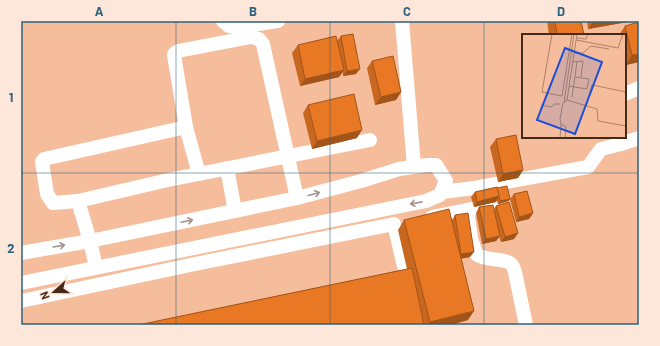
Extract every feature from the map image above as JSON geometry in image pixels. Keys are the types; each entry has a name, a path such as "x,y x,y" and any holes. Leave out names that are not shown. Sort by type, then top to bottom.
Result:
{"lane":[{"path":"223,21 229,26 238,27 278,21"},
{"path":"402,21 414,166"},
{"path":"198,174 186,127 174,55 175,52 251,37 259,39 263,44 297,198"},
{"path":"626,94 639,88"},
{"path":"186,127 44,159 42,162 47,194 53,202 78,201 198,174 370,140"},
{"path":"21,282 426,201 441,194 588,167 601,149 619,140 639,138"},
{"path":"21,253 90,241 297,198 414,166 436,165 446,181 441,194"},
{"path":"227,168 235,211"},
{"path":"78,201 96,267"},
{"path":"21,301 195,264 491,205"},
{"path":"467,210 471,238 476,254 490,259 508,262 513,266 526,325"},
{"path":"394,224 418,325"}],"building":[{"path":"555,21 581,21 584,34 557,34"},
{"path":"639,22 639,54 632,55 625,26"},
{"path":"353,34 360,69 347,71 341,36"},
{"path":"336,36 344,70 305,79 298,45"},
{"path":"393,56 401,92 381,97 372,61"},
{"path":"354,94 362,130 317,141 308,105"},
{"path":"516,135 523,170 503,174 496,139"},
{"path":"507,186 510,199 500,201 497,188"},
{"path":"497,187 499,196 477,202 475,192"},
{"path":"527,191 533,213 519,217 514,194"},
{"path":"509,202 518,233 505,237 496,206"},
{"path":"493,205 500,236 486,239 479,207"},
{"path":"449,209 474,311 430,322 404,220"},
{"path":"468,213 474,252 461,254 455,215"},
{"path":"412,268 424,325 138,325"}]}
